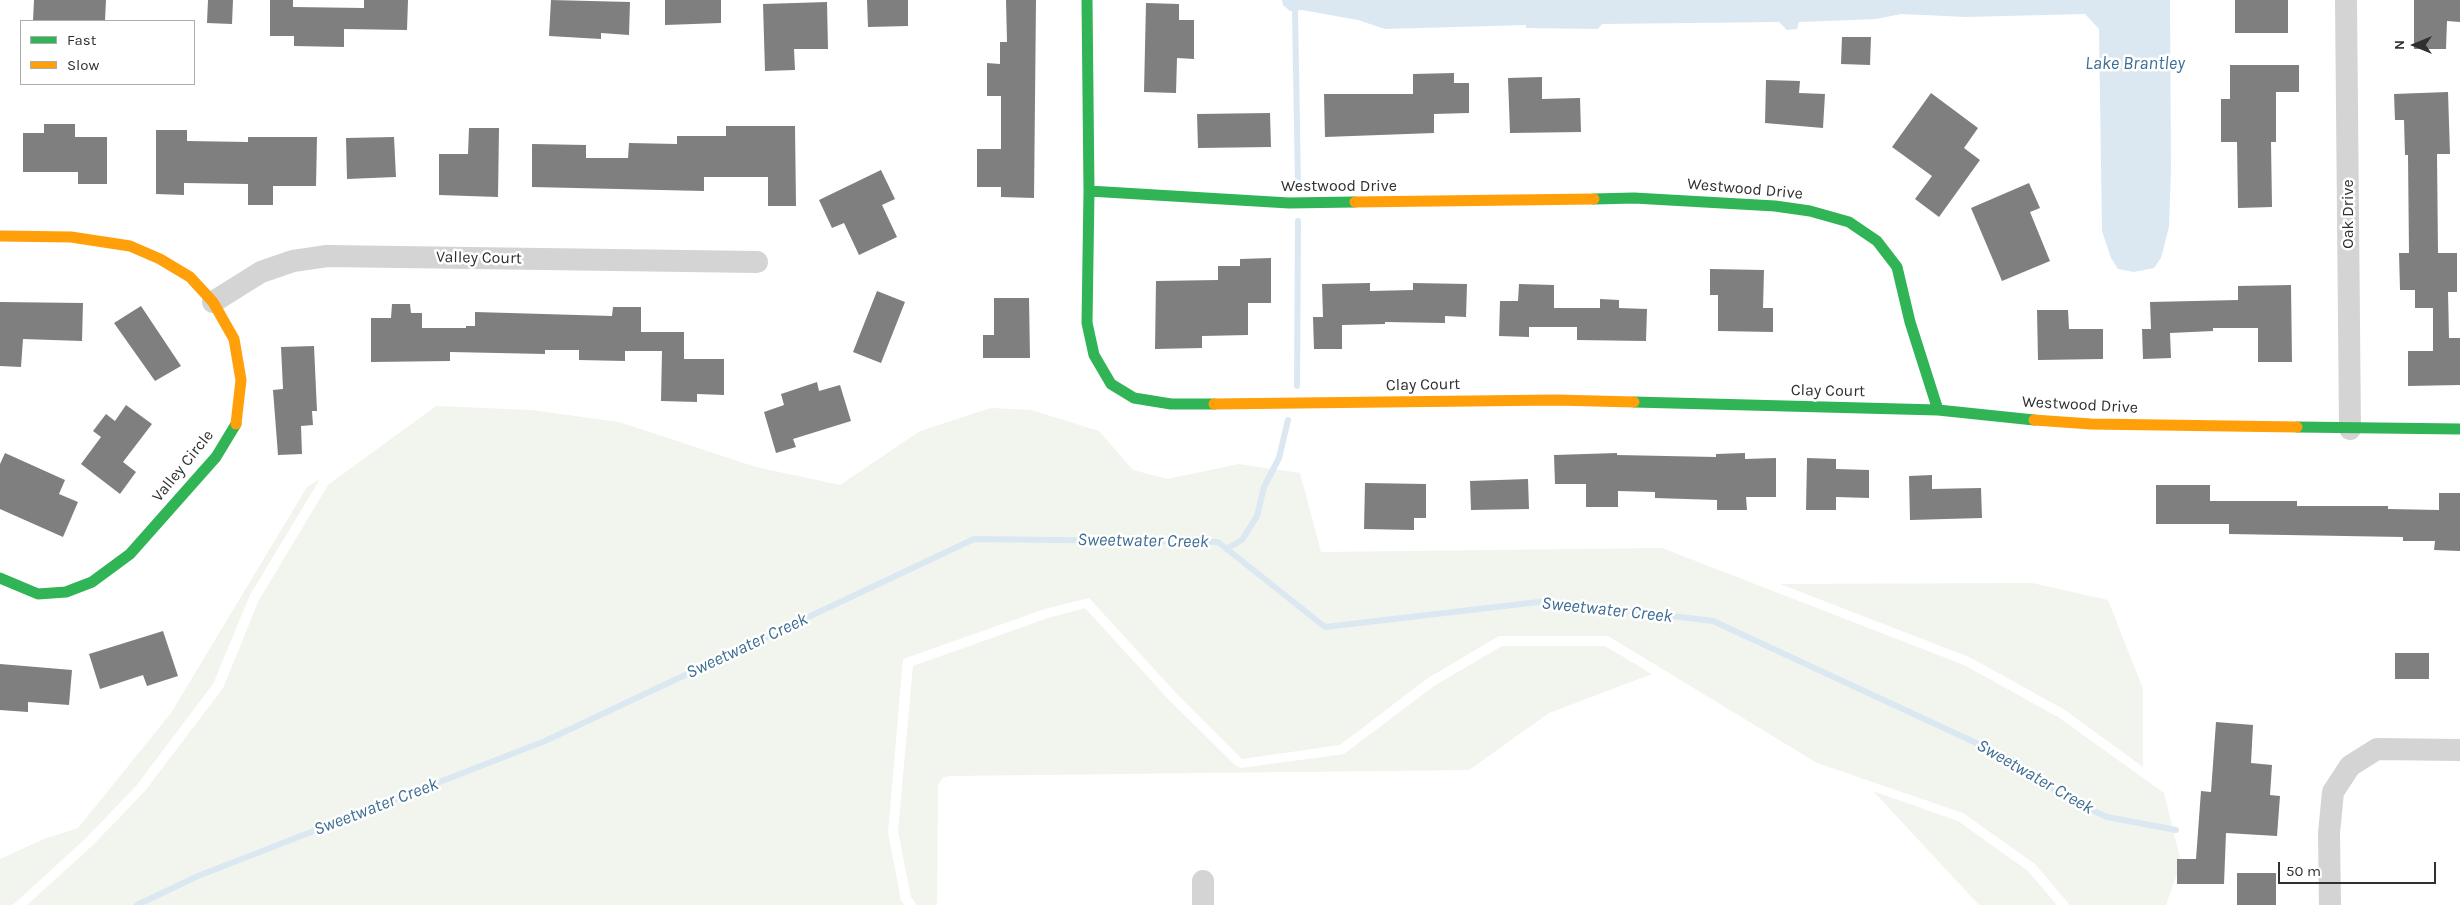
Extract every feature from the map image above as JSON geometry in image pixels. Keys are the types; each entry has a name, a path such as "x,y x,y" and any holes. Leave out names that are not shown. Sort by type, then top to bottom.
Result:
{"street":[{"path":"1087,0 1089,191"},
{"name":"Oak Drive","path":"2346,0 2350,428"},
{"name":"Clay Court","path":"1089,191 1087,323 1094,355 1111,384 1134,398 1171,404 1556,400 1938,410"},
{"name":"Westwood Drive","path":"1089,191 1289,204 1634,198 1775,206 1810,211 1849,222 1877,241 1897,267 1910,322 1938,410 1993,417 2091,424 2460,429"},
{"name":"Valley Circle","path":"0,236 71,237 130,246 160,259 190,278 213,302 234,340 241,380 236,424 216,457 130,554 92,582 66,592 38,594 0,578"},
{"name":"Valley Court","path":"213,302 261,272 293,262 327,256 757,262"},
{"path":"2330,905 2329,833 2333,792 2350,766 2377,749 2460,750"},
{"path":"1203,881 1203,905"}],"shaded area":[{"path":"436,406 531,410 619,422 756,467 840,485 920,431 991,408 1031,410 1099,431 1133,470 1167,479 1239,464 1300,473 1321,552 1662,548 1964,665 2058,717 2164,793 2181,862 2166,905 2070,905 2035,864 1963,813 1817,763 1608,636 1499,636 1428,678 1340,745 1242,759 1177,694 1089,598 1045,609 903,659 888,832 901,901 905,905 27,905 93,845 145,791 223,688 259,600 328,485"},
{"path":"320,479 250,595 213,684 136,786 85,839 16,902 12,905 0,905 0,859 44,839 78,828 171,713 307,487"},
{"path":"2032,583 2108,600 2143,689 2143,767 2065,710 1969,657 1780,584"},
{"path":"1085,608 1169,700 1235,765 1241,768 1344,754 1434,686 1502,646 1605,646 1652,674 1549,713 1469,770 948,776 942,778 938,785 937,905 917,905 911,897 898,831 913,666 1048,618"},
{"path":"1873,791 1958,821 2028,871 2057,905 1979,905"}],"water":[{"name":"Lake Brantley","path":"1282,0 2170,0 2171,170 2169,227 2161,258 2154,268 2134,272 2118,269 2111,258 2102,231 2099,29 2085,14 1966,17 1901,14 1876,19 1799,22 1797,29 1787,30 1779,22 1602,24 1598,29 1526,28 1526,25 1385,29 1358,20 1302,10 1290,11 1283,5"}],"building":[{"path":"34,0 106,0 105,20 33,20"},
{"path":"208,0 233,0 232,24 207,23"},
{"path":"270,0 293,0 293,7 364,8 364,0 408,0 407,30 344,29 344,47 294,46 294,36 270,36"},
{"path":"551,0 630,2 629,35 601,33 601,39 549,36"},
{"path":"665,0 721,0 721,23 665,25"},
{"path":"867,0 908,0 908,26 868,27"},
{"path":"1006,0 1036,0 1034,198 1001,197 1001,187 977,187 977,149 1001,149 1001,96 987,96 987,63 1000,64 1000,42 1007,42"},
{"path":"2235,0 2288,0 2288,33 2235,33"},
{"path":"2414,0 2460,0 2460,22 2447,21 2446,49 2414,49"},
{"path":"827,2 828,49 794,49 795,70 765,71 763,4"},
{"path":"1146,3 1179,4 1179,20 1194,20 1194,59 1177,58 1176,93 1144,92"},
{"path":"1842,37 1871,37 1870,65 1841,64"},
{"path":"2230,65 2299,65 2299,92 2276,92 2276,142 2271,142 2272,207 2238,208 2237,142 2221,142 2221,99 2230,99"},
{"path":"1454,73 1454,83 1469,83 1469,113 1434,114 1434,133 1325,137 1324,94 1413,94 1413,74"},
{"path":"1542,77 1542,99 1580,98 1581,132 1510,133 1508,78"},
{"path":"1766,80 1800,81 1799,93 1825,94 1823,128 1765,123"},
{"path":"2448,92 2450,154 2437,154 2438,253 2457,253 2457,292 2448,292 2449,338 2460,338 2460,385 2408,386 2408,351 2433,351 2433,308 2415,308 2415,290 2400,290 2399,253 2409,253 2408,155 2405,155 2404,120 2395,120 2394,94"},
{"path":"1931,93 1978,128 1964,148 1980,160 1939,217 1915,199 1932,176 1892,147"},
{"path":"1270,113 1271,147 1198,148 1197,114"},
{"path":"44,124 75,124 75,137 107,137 107,184 78,184 78,172 23,172 23,133 44,133"},
{"path":"726,126 795,126 796,206 768,206 768,177 704,177 704,191 532,187 532,144 586,145 586,158 628,158 629,143 677,144 677,136 726,136"},
{"path":"469,128 499,128 498,197 439,195 439,154 468,154"},
{"path":"156,130 187,130 187,141 248,142 248,137 317,137 316,186 273,186 273,205 248,205 248,184 184,183 184,195 156,194"},
{"path":"394,137 396,177 347,179 346,138"},
{"path":"881,170 895,199 882,205 897,237 859,255 844,223 832,228 819,200"},
{"path":"2029,183 2040,208 2030,212 2050,261 2002,281 1971,208"},
{"path":"1271,258 1271,303 1248,303 1248,335 1202,336 1202,348 1155,349 1156,281 1218,280 1218,266 1240,266 1240,259"},
{"path":"1710,269 1764,270 1763,308 1773,308 1773,332 1718,331 1718,295 1710,295"},
{"path":"1370,283 1370,291 1413,290 1413,283 1467,284 1466,317 1445,316 1445,323 1385,322 1385,324 1342,325 1342,349 1314,349 1313,317 1323,317 1322,284"},
{"path":"1519,284 1554,285 1554,308 1600,308 1600,299 1619,300 1619,308 1647,309 1646,341 1577,340 1577,327 1529,327 1529,337 1499,336 1500,301 1518,301"},
{"path":"2291,285 2292,362 2258,362 2258,328 2213,328 2213,331 2170,333 2171,358 2143,359 2142,329 2151,329 2150,302 2238,300 2238,286"},
{"path":"877,291 905,302 881,363 853,352"},
{"path":"994,298 1029,298 1030,358 983,358 983,335 994,335"},
{"path":"0,302 83,303 82,341 23,339 21,367 0,366"},
{"path":"392,304 410,304 411,313 422,313 422,328 466,328 466,326 475,326 475,312 612,316 613,307 641,307 641,332 684,332 684,359 724,359 724,395 697,394 697,402 661,401 662,351 625,351 625,361 579,360 579,350 545,350 545,354 450,352 450,361 371,362 371,318 391,318"},
{"path":"141,306 181,366 155,381 114,323"},
{"path":"2037,310 2068,310 2069,329 2103,329 2103,359 2038,360"},
{"path":"314,346 317,411 312,411 313,425 301,426 302,454 278,455 273,390 283,389 281,347"},
{"path":"817,382 819,391 840,385 851,421 793,439 796,447 776,453 764,412 784,405 781,394"},
{"path":"126,405 152,424 123,462 136,472 120,494 81,464 101,437 93,431 106,414 115,421"},
{"path":"5,453 65,480 59,494 78,502 63,537 0,509 0,464"},
{"path":"1617,453 1617,455 1716,457 1716,454 1745,453 1745,459 1776,458 1776,497 1746,497 1747,510 1717,510 1717,500 1655,498 1655,492 1618,491 1618,507 1586,507 1586,484 1555,484 1554,455"},
{"path":"1807,458 1836,459 1836,469 1869,470 1869,498 1836,497 1836,510 1806,510"},
{"path":"1932,475 1932,489 1981,488 1982,518 1910,520 1909,476"},
{"path":"1528,479 1529,509 1471,510 1470,481"},
{"path":"1365,483 1426,484 1426,518 1414,518 1414,530 1364,529"},
{"path":"2156,485 2210,485 2210,501 2297,501 2297,506 2388,506 2388,509 2439,510 2439,493 2460,493 2460,551 2434,550 2435,541 2403,541 2403,537 2229,534 2229,524 2156,524"},
{"path":"163,631 178,676 147,686 143,675 100,689 89,654"},
{"path":"2395,653 2429,653 2429,679 2395,679"},
{"path":"0,664 72,670 69,705 28,702 28,712 0,710"},
{"path":"2216,722 2253,725 2251,763 2272,765 2270,795 2280,796 2277,836 2226,833 2224,884 2177,884 2177,859 2196,859 2201,791 2211,792"},
{"path":"2237,873 2276,873 2276,905 2237,905"}],"waterway":[{"path":"1295,10 1298,186"},
{"path":"1297,386 1298,221"},
{"path":"1226,549 1242,540 1257,516 1264,487 1279,458 1288,420"},
{"name":"Sweetwater Creek","path":"137,905 198,876 545,741 974,539 1218,542 1325,627 1547,601 1713,621 2013,760 2068,799 2107,817 2176,830"}],"traffic: fast":[{"path":"1087,0 1089,191 1087,323 1094,355 1111,384 1134,398 1171,404 1214,404"},
{"path":"1089,191 1289,203 1355,202"},
{"path":"1594,199 1634,198 1775,206 1810,211 1849,222 1877,241 1897,267 1910,322 1938,410"},
{"path":"1634,402 1938,410 2034,420"},
{"path":"0,578 38,594 66,592 92,582 130,554 216,457 236,424"},
{"path":"2297,427 2460,429"}],"traffic: slow":[{"path":"1355,202 1594,199"},
{"path":"0,236 71,237 130,246 160,259 190,277 213,302 234,339 241,380 236,424"},
{"path":"1214,404 1556,400 1634,402"},
{"path":"2034,420 2091,424 2297,427"}]}
